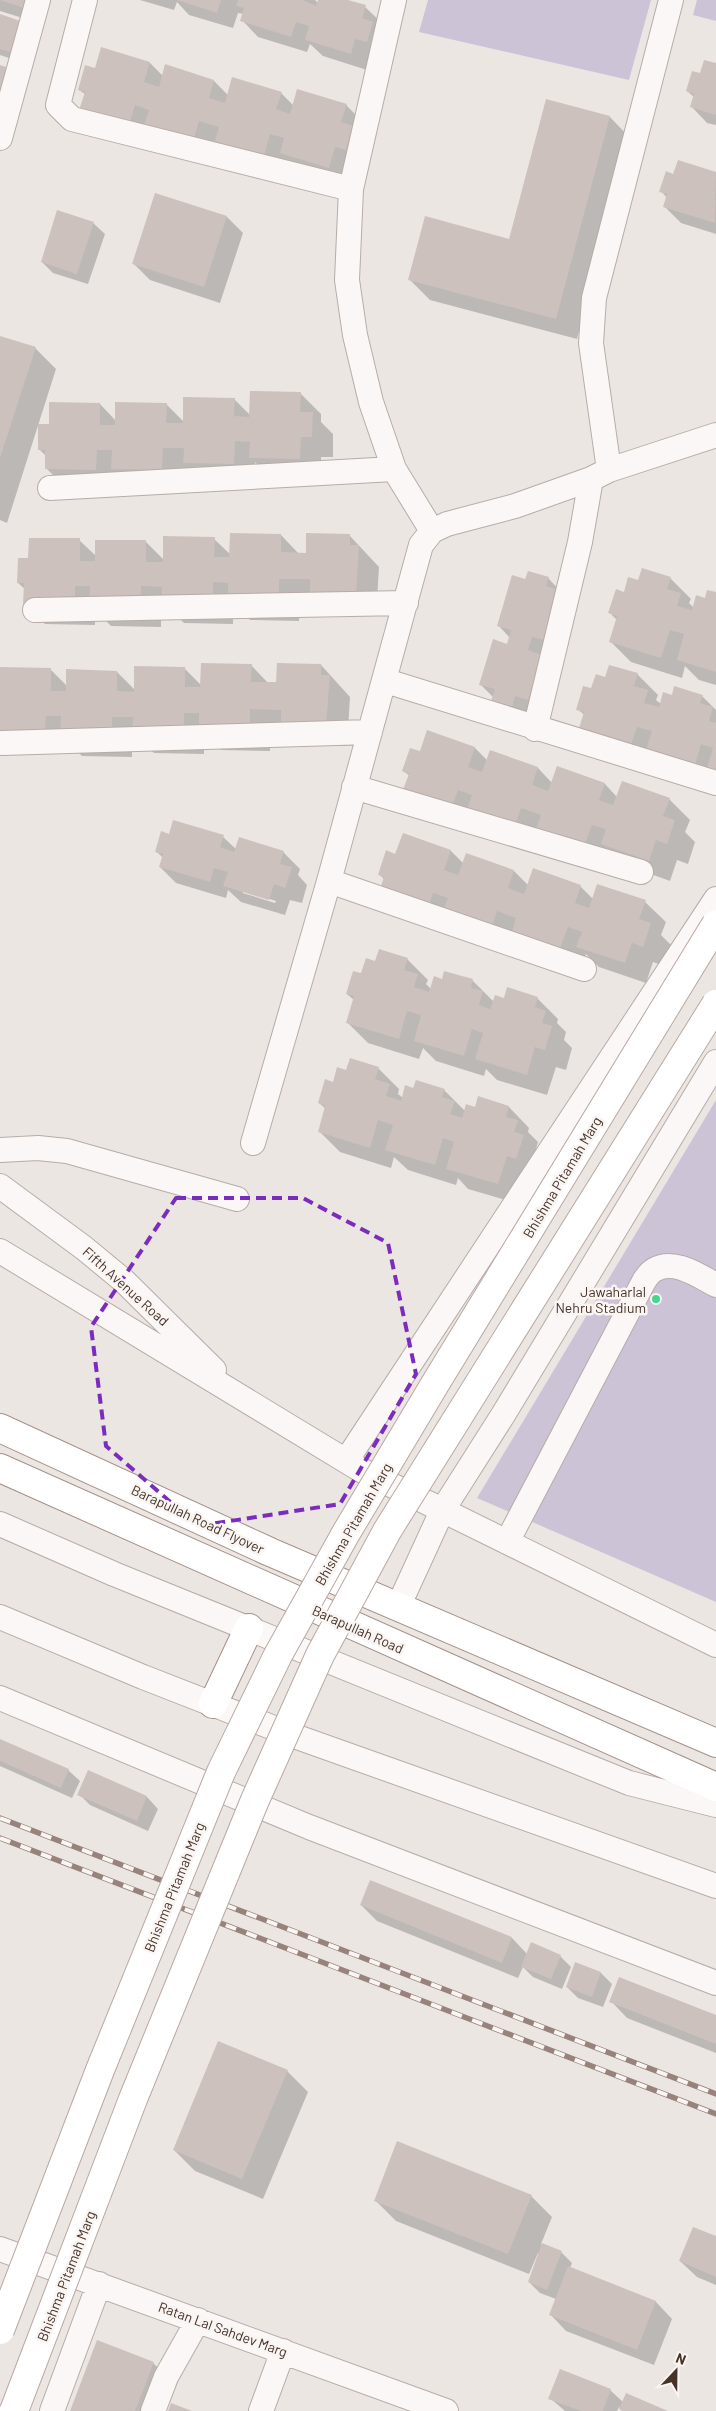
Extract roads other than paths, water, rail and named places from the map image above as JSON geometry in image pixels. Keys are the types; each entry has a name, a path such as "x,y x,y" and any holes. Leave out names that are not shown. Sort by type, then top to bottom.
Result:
{"main road":[{"name":"Bhishma Pitamah Marg","path":"0,2330 100,2070 217,1781 278,1655 346,1533 435,1384 716,924"},
{"name":"Bhishma Pitamah Marg","path":"14,2411 133,2099 255,1800 320,1655 387,1531 716,1004"},
{"name":"Barapullah Road Flyover","path":"0,1428 270,1552 398,1607"},
{"name":"Barapullah Road","path":"0,1468 716,1787"},
{"path":"398,1607 716,1743"},
{"path":"213,1704 250,1628"}],"street":[{"path":"0,138 38,0"},
{"path":"84,0 58,105 72,119 351,189"},
{"path":"394,0 351,189 347,280 355,335 371,402 394,469 432,532"},
{"path":"534,729 580,542 600,474 591,343 594,298 671,0"},
{"path":"253,1143 330,881 354,787 386,681 421,545 432,532 447,524 516,506 600,474 716,434"},
{"path":"50,488 394,469"},
{"path":"35,610 406,603"},
{"path":"386,681 534,729 716,783"},
{"path":"2,743 370,732"},
{"path":"354,787 641,872"},
{"path":"330,881 584,969"},
{"path":"346,1461 716,899"},
{"path":"398,1607 442,1511 503,1415 716,1062"},
{"path":"0,1150 38,1148 67,1151 237,1199"},
{"name":"Fifth Avenue Road","path":"0,1186 84,1248 124,1281 242,1397"},
{"path":"0,1251 346,1461 442,1511 716,1646"},
{"path":"507,1542 644,1281 654,1270 671,1265 688,1270 716,1285"},
{"path":"0,1524 114,1574 629,1784 716,1805"},
{"path":"0,1617 296,1737 716,1886"},
{"path":"0,1698 310,1827 716,1983"},
{"name":"Ratan Lal Sahdev Marg","path":"0,2249 446,2411"},
{"path":"52,2411 98,2284"},
{"path":"153,2411 166,2377 198,2320"},
{"path":"261,2411 283,2351"}],"railway":[{"path":"0,1818 716,2094"},
{"path":"0,1838 716,2114"}],"place":[{"name":"Jawaharlal Nehru Stadium","path":"656,1299"}]}
